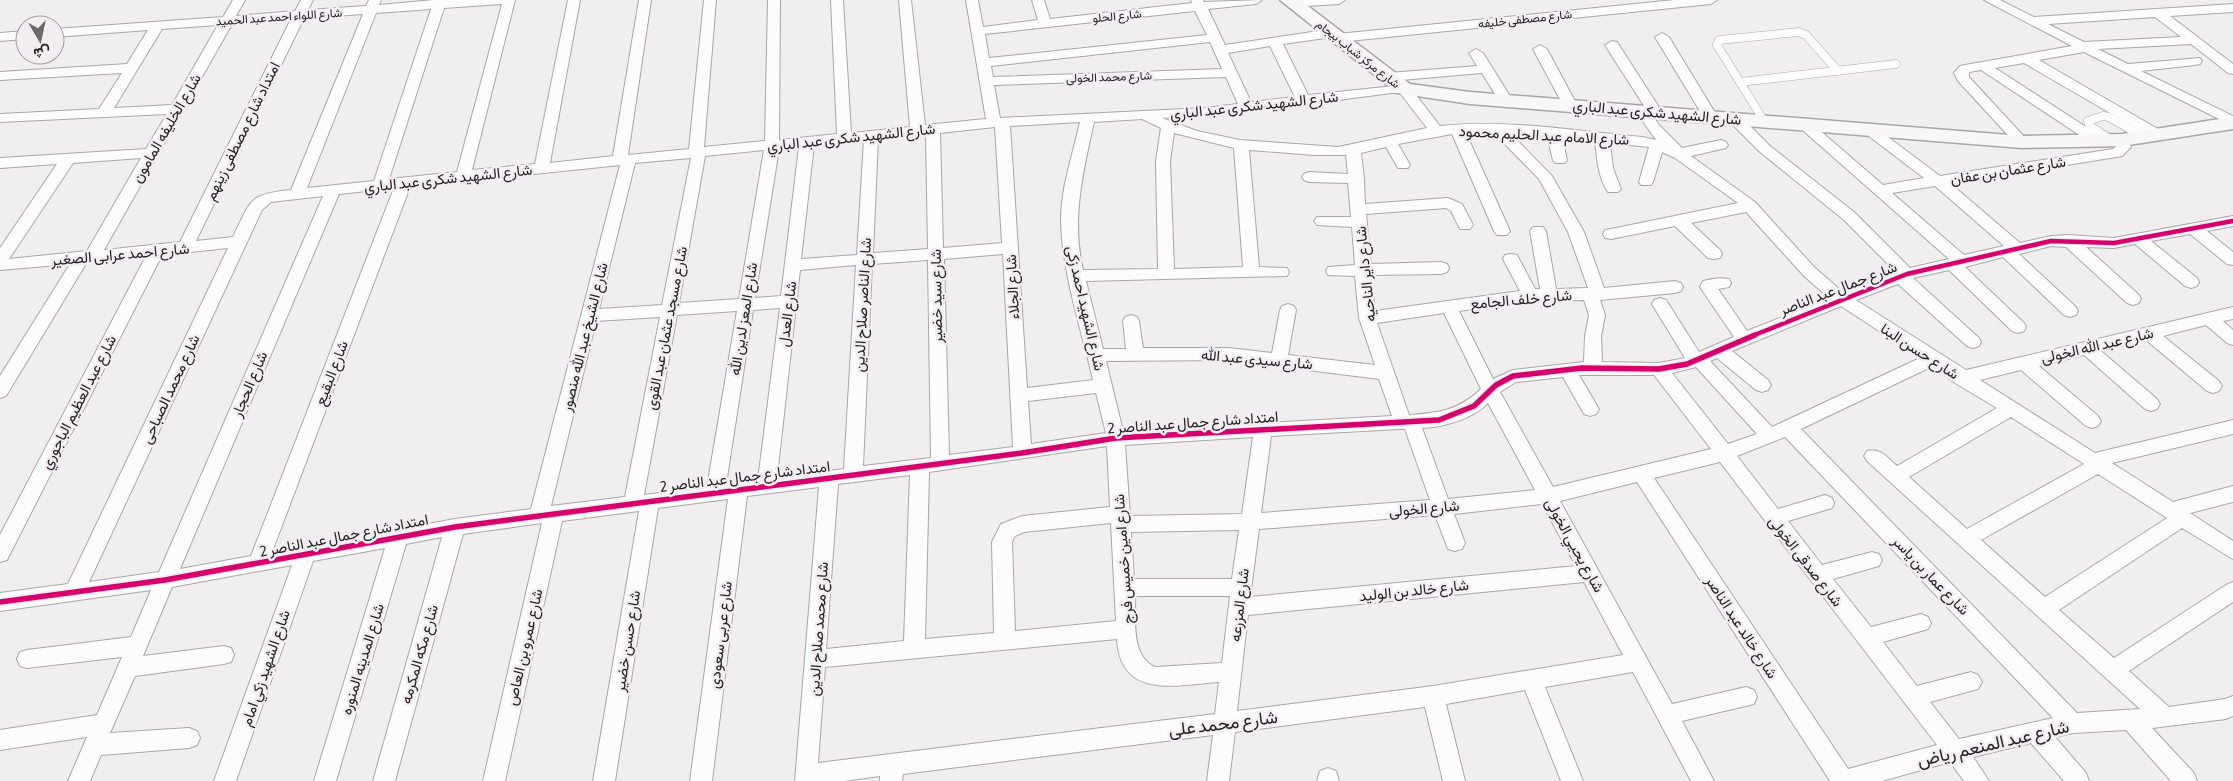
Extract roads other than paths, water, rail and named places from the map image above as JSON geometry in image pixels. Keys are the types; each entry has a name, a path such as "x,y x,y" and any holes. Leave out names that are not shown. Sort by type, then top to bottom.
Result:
{"main road":[{"name":"شارع مركز شباب بيجام","path":"1292,2 1396,83"},
{"name":"شارع الشهيد شكرى عبد الباري","path":"1396,83 1506,101 2022,142 2110,141 2233,122"}],"street":[{"name":"شارع الخليفه المامون","path":"0,391 151,154 239,0"},
{"name":"امتداد شارع مصطفى زينهم","path":"185,248 307,0"},
{"name":"شارع اللواء احمد عبد الحميد","path":"65,32 300,15 374,5 503,0"},
{"path":"463,176 509,0"},
{"path":"542,168 574,0"},
{"name":"شارع الشيخ عبد الله منصور","path":"547,514 624,160 645,0"},
{"name":"شارع مسجد عثمان عبد القوى","path":"641,502 670,310 697,153 710,0"},
{"name":"شارع المعز لدين الله","path":"715,492 772,145 774,0"},
{"path":"837,0 844,138"},
{"name":"شارع سيد خضير","path":"905,0 925,130 935,254 930,465 914,650"},
{"name":"شارع الجلاء","path":"972,0 986,81 998,123 1010,248 1022,453"},
{"path":"1038,0 1044,24"},
{"path":"1106,0 1112,16"},
{"name":"شارع الحلو","path":"978,31 1112,16 1198,3 1256,0"},
{"path":"1292,2 1339,0"},
{"name":"شارع مصطفى خليفه","path":"983,63 1217,44 1275,42 1710,0"},
{"path":"1990,0 2233,122"},
{"path":"380,184 439,2"},
{"path":"1198,3 1247,108"},
{"path":"297,193 374,5"},
{"path":"2032,21 2233,8"},
{"path":"2158,13 2233,70"},
{"path":"104,112 158,25"},
{"path":"0,37 15,36"},
{"path":"1662,37 1710,116"},
{"path":"2022,142 1961,75 1965,69 2084,47 2194,40"},
{"path":"1275,42 1304,101"},
{"name":"شارع حسن البنا","path":"1612,45 1648,111 1656,133 1677,154 1750,206 1804,268 1842,300 2233,551"},
{"path":"1540,49 1570,105"},
{"path":"1476,53 1506,101"},
{"path":"2027,58 2151,136"},
{"path":"2126,68 2196,61"},
{"path":"1983,66 2110,141"},
{"path":"0,76 132,68"},
{"path":"1396,83 1486,69"},
{"name":"شارع محمد الخولى","path":"986,81 1231,73"},
{"path":"1396,83 1436,131"},
{"name":"شارع الشهيد شكرى عبد الباري","path":"275,195 998,123 1147,116 1247,108 1378,90 1396,83"},
{"path":"0,118 177,109"},
{"name":"شارع الامام عبد الحليم محمود","path":"1147,116 1168,127 1203,138 1241,144 1322,151 1353,150 1436,131 1499,130 1657,144 1677,154"},
{"path":"1734,118 1790,170 1849,216 1904,276 1973,342"},
{"name":"شارع الشهيد احمد زكى","path":"1088,119 1073,184 1069,218 1072,256 1116,438"},
{"path":"1804,124 1881,190 1958,263 2018,327"},
{"path":"1166,274 1162,161 1168,127"},
{"path":"1457,130 1502,230"},
{"path":"1499,130 1545,176 1576,232 1594,294 1597,315 1593,336 1594,368"},
{"path":"1871,131 1966,203 2070,311"},
{"path":"1554,134 1560,160"},
{"name":"شارع الناصر صلاح الدين","path":"853,474 871,135"},
{"path":"1602,138 1606,168 1613,188"},
{"name":"شارع عثمان بن عفان","path":"1881,190 2117,154 2124,148 2110,141"},
{"name":"شارع العدل","path":"767,486 808,142"},
{"path":"1390,142 1403,165"},
{"path":"1241,144 1251,272"},
{"path":"1646,182 1657,144"},
{"path":"1677,154 1721,145"},
{"name":"شارع داير الناحيه","path":"1353,150 1360,215 1367,318 1386,373 1455,543"},
{"path":"0,163 151,154"},
{"path":"2,266 68,159"},
{"path":"1308,176 1357,180"},
{"name":"شارع البقيع","path":"258,564 404,182"},
{"name":"شارع الحجار","path":"79,781 334,189"},
{"name":"شارع محمد الصباحى","path":"74,592 257,204 275,195"},
{"path":"1322,221 1448,203 1457,208 1465,225"},
{"path":"1612,234 1750,206"},
{"path":"1660,209 1714,254"},
{"name":"شارع جمال عبد الناصر","path":"1491,392 1496,385 1513,376 1567,369 1659,369 1696,360 1904,276 2051,241 2068,240 2106,243 2233,221"},
{"path":"2193,228 2233,260"},
{"path":"1538,231 1549,294"},
{"path":"2137,238 2191,282"},
{"path":"2068,240 2133,299"},
{"name":"شارع احمد عرابى الصغير","path":"2,266 240,242"},
{"path":"793,265 1010,248"},
{"name":"شارع عبد العظيم الباجوري","path":"0,554 157,250"},
{"path":"1511,259 1530,295"},
{"path":"1334,271 1363,272 1441,268"},
{"path":"1077,276 1281,272"},
{"path":"1723,283 1709,285 1708,287 1744,339"},
{"name":"شارع خلف الجامع","path":"1367,318 1530,295 1594,294 1675,287"},
{"path":"589,316 789,301"},
{"name":"شارع عمار بن ياسر","path":"1660,304 1696,360 1779,432 2073,723"},
{"name":"شارع يحيي الخولى","path":"1450,307 1491,392 1703,781"},
{"path":"1279,359 1288,310"},
{"name":"شارع عبد الله الخولى","path":"1961,378 2233,313"},
{"path":"2208,319 2233,339"},
{"path":"1130,321 1135,355"},
{"path":"2148,333 2213,386"},
{"path":"2087,348 2152,404"},
{"path":"1719,350 1762,385"},
{"name":"شارع سيدى عبد الله","path":"1097,355 1228,354 1386,373"},
{"name":"شارع الخولى","path":"1005,641 1002,542 1008,530 1022,524 1120,519 1250,522 1442,507 1548,496 1722,454 1779,432 1932,359"},
{"path":"2024,363 2092,421"},
{"path":"1567,369 1590,409"},
{"name":"شارع صدقى الخولى","path":"1659,369 1722,454 1978,781"},
{"path":"1018,396 1104,385"},
{"name":"امتداد شارع جمال عبد الناصر 2","path":"0,602 165,580 454,527 1022,453 1116,438 1407,423 1451,416 1474,406 1491,392"},
{"path":"1896,476 2010,409"},
{"path":"1966,539 2095,463 2233,427"},
{"name":"شارع المزرعه","path":"1218,781 1230,672 1263,429"},
{"name":"شارع امين خميس فرج","path":"1116,438 1128,649 1132,660 1145,674 1155,677 1230,672"},
{"path":"1873,456 2166,717"},
{"name":"شارع خالد عبد الناصر","path":"1641,473 1843,781"},
{"name":"شارع محمد صلاح الدين","path":"807,778 829,478"},
{"name":"شارع عربى سعودى","path":"701,781 739,489"},
{"path":"2044,609 2176,514 2233,494"},
{"name":"شارع حسن خضير","path":"604,781 641,502"},
{"path":"1773,518 1824,503"},
{"name":"شارع عمرو بن العاص","path":"494,781 547,514"},
{"name":"شارع مكه المكرمه","path":"384,781 454,527"},
{"name":"شارع المدينه المنوره","path":"325,781 398,538"},
{"name":"شارع الشهيد زكي امام","path":"225,781 305,555"},
{"path":"1817,575 1872,560"},
{"name":"شارع خالد بن الوليد","path":"1124,587 1240,598 1590,573"},
{"path":"2113,670 2233,591"},
{"path":"1866,637 1921,623"},
{"path":"816,659 1127,629"},
{"path":"28,659 136,646"},
{"path":"128,667 224,655"},
{"name":"شارع محمد على","path":"807,778 891,773 1224,723 1433,696 1639,662"},
{"path":"1532,680 1572,781"},
{"path":"1912,697 1971,682"},
{"path":"1433,696 1454,781"},
{"path":"1667,715 1746,697"},
{"name":"شارع عبد المنعم رياض","path":"1843,781 1875,777 1954,751 2073,723 2131,720 2231,710"},
{"path":"2131,720 2186,781"},
{"path":"0,740 103,724"},
{"path":"2035,731 2078,781"},
{"path":"94,746 189,738"}],"lane":[{"path":"1764,121 1717,45 1719,40 1799,32 1806,35 1838,71"},
{"path":"1740,82 1896,64"},
{"path":"2110,141 2089,125 2088,121 2108,116 2151,136"}]}
